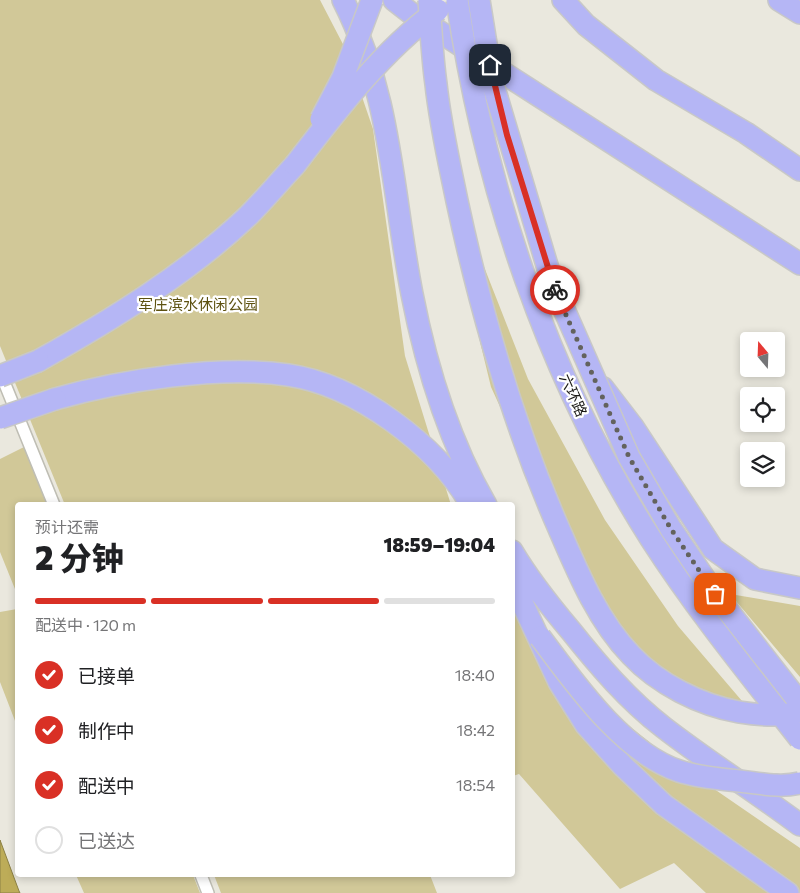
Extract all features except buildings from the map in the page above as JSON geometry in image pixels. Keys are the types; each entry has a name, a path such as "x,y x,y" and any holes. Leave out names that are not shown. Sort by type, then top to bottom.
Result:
{"highway":[{"path":"343,0 369,59 382,104 412,296 436,389 473,483 484,502"},
{"path":"295,165 343,76 372,0"},
{"path":"394,0 412,14 800,264"},
{"path":"414,0 451,28 800,251"},
{"path":"429,0 436,84 452,175 490,337 542,490 590,594 608,626 632,657 692,699 725,710 760,715 800,712"},
{"path":"0,376 38,361 108,320 197,259 248,216 295,165 379,64 416,26 456,0"},
{"name":"六环路","path":"456,0 465,59 480,128 503,214 523,274 571,389 608,466 651,539 703,616 800,739"},
{"name":"六环路","path":"479,0 492,81 532,222 552,282 629,457 671,529 715,594 800,703"},
{"path":"564,0 586,25 656,80 746,133 800,170"},
{"path":"779,0 800,13"},
{"path":"0,418 55,399 101,386 179,376 250,372 290,375 324,384 378,411 419,441 457,480 470,502"},
{"path":"593,376 634,427 713,549 756,579 800,588"},
{"path":"515,555 550,604 600,667 632,700 662,727 800,825"},
{"path":"515,587 540,636 560,682 586,725 623,766 664,805 788,893"},
{"path":"540,636 597,710 652,758 678,771 728,780 788,786 800,783"}],"street":[{"path":"0,372 53,502"},
{"path":"202,877 208,893"}],"green space":[{"name":"军庄滨水休闲公园","path":"0,0 320,0 346,50 373,129 405,356 450,502 64,502 0,346"},
{"path":"459,203 528,379 605,520 678,626 742,701 730,704 681,695 595,614 491,387 447,206"},
{"path":"24,447 46,502 15,502 15,589 0,552 0,459"},
{"path":"730,594 800,606 800,677"},
{"path":"15,610 15,721 0,682 0,612"},
{"path":"515,615 541,656 672,760 800,848 800,893 706,893 674,863 620,889 519,774 515,775"},
{"path":"77,877 194,877 200,893 84,893"},
{"path":"215,877 431,877 437,893 221,893"}],"shaded area":[{"path":"0,840 19,891 20,893 0,893"}],"way so far":[{"path":"555,290 629,457 671,529 715,594"}],"route":[{"path":"490,65 492,81 532,222 555,290"}]}
